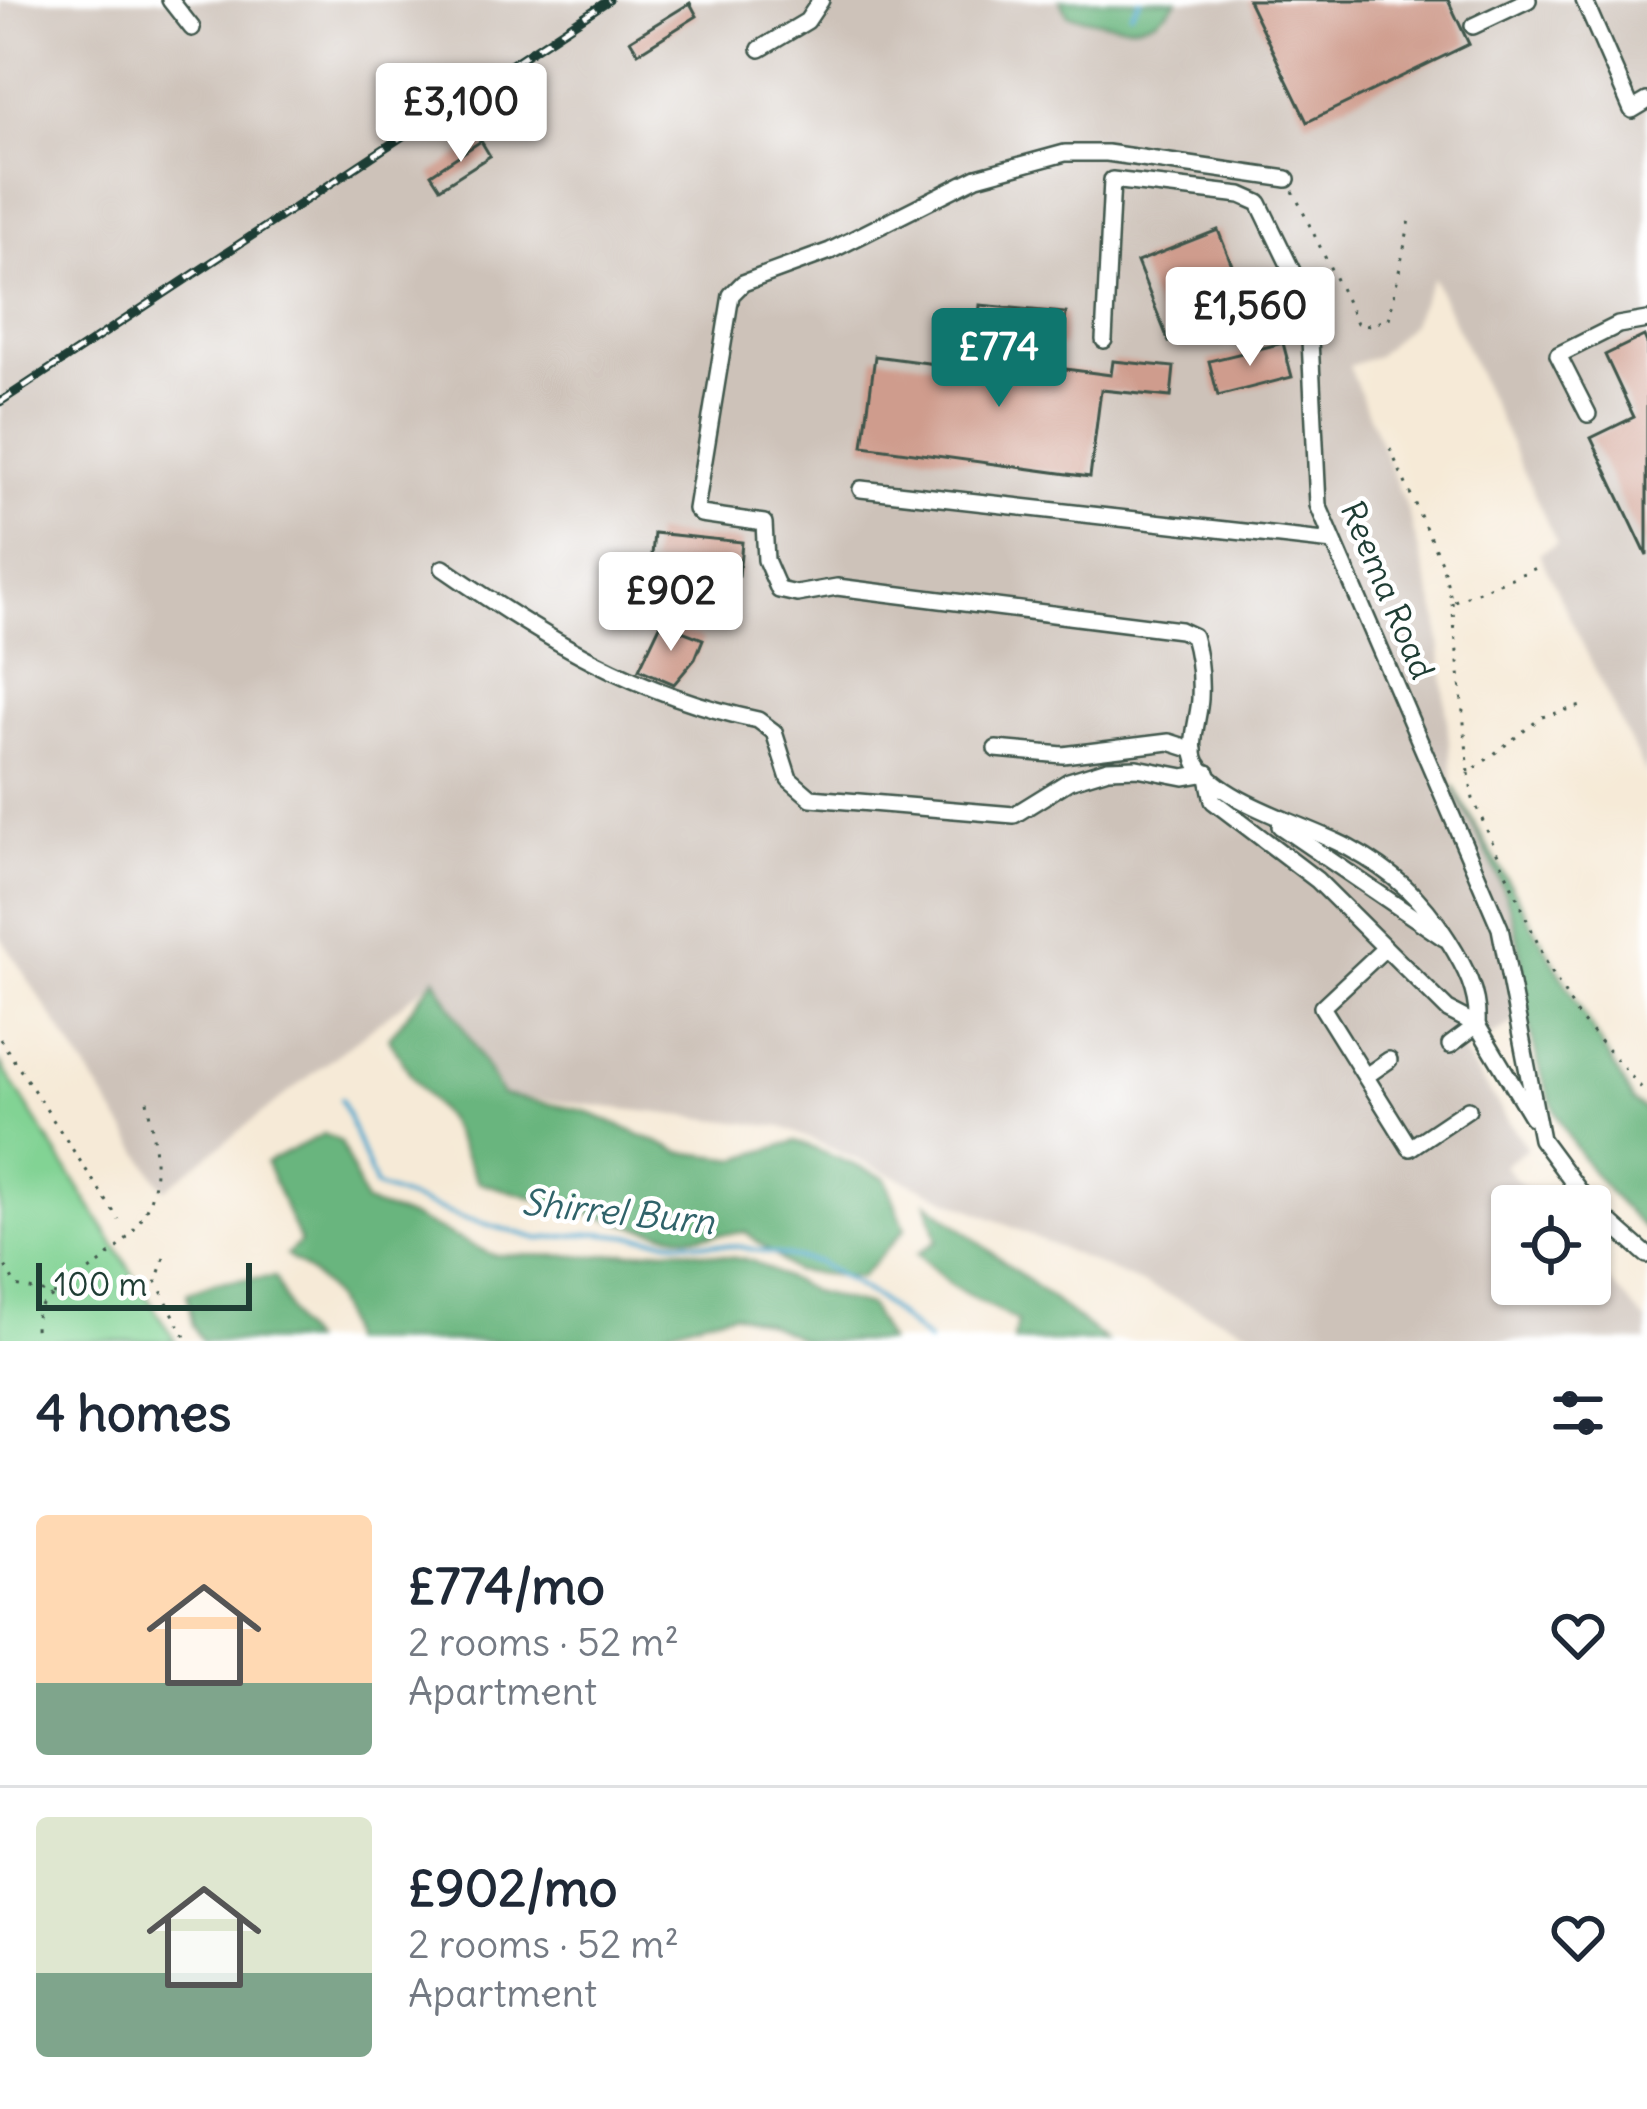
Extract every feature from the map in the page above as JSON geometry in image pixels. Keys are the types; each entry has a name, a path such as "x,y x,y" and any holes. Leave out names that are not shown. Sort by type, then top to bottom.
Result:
{"street":[{"path":"170,0 192,28"},
{"path":"760,49 807,21 821,0"},
{"path":"1473,26 1528,0"},
{"path":"1584,0 1632,110 1647,101"},
{"path":"1287,179 1065,153 977,177 830,251 743,283 731,295 696,509 701,514 764,523 766,560 778,590 797,594 837,587 1180,630 1193,636 1200,698 1197,763 1450,942 1467,971 1478,1007 1477,1025"},
{"name":"Reema Road","path":"1104,340 1112,180 1240,195 1258,203 1294,275 1309,319 1318,505 1501,928 1541,1139 1589,1204 1647,1255"},
{"path":"1588,414 1558,355 1618,325 1647,320"},
{"path":"860,489 1334,542"},
{"path":"443,568 539,635 631,681 758,720 774,732 789,779 811,798 1014,814 1069,781 1108,770 1138,768 1184,777 1207,773"},
{"path":"996,749 1063,755 1169,742 1194,750"},
{"path":"1207,773 1214,801 1317,880 1448,1010 1477,1025 1539,1127"},
{"path":"1385,948 1322,1007 1410,1148 1468,1109"},
{"path":"1450,1045 1477,1025"},
{"path":"1366,1076 1389,1060"}],"path":[{"path":"1287,179 1357,323 1369,326 1389,319 1411,215"},
{"path":"1390,449 1442,564 1452,602 1473,799 1547,964 1579,1018 1647,1094"},
{"path":"1452,602 1539,566"},
{"path":"1469,773 1542,717 1585,705"},
{"path":"0,1039 119,1220"},
{"path":"37,1341 34,1328 41,1306 109,1257 136,1228 150,1202 153,1156 146,1095"},
{"path":"0,1256 16,1286 56,1295"},
{"path":"164,1258 156,1281 187,1341"}],"shaded area":[{"path":"0,0 1060,0 1069,15 1163,19 1177,0 1647,0 1647,777 1539,554 1557,544 1433,277 1411,324 1377,356 1349,366 1408,512 1438,618 1453,786 1497,877 1518,936 1527,1015 1463,1053 1527,1148 1504,1166 1522,1185 1491,1185 1491,1305 1611,1305 1611,1283 1647,1322 1647,1341 1273,1341 782,1127 501,1095 435,978 164,1190 0,936"}],"green space":[{"path":"1060,0 1177,0 1154,20 1128,25 1068,15"},
{"path":"1453,786 1634,1102 1647,1111 1647,1231 1611,1194 1611,1185 1604,1185 1582,1158 1553,1105 1534,1045 1513,918"},
{"path":"435,978 502,1095 585,1111 680,1152 738,1159 796,1141 885,1178 905,1229 860,1278 794,1271 746,1232 688,1237 478,1182 447,1120 412,1077 389,1038"},
{"path":"0,1063 175,1341 0,1341"},
{"path":"324,1134 341,1142 365,1203 416,1219 493,1255 597,1256 676,1248 752,1261 816,1293 869,1306 888,1341 805,1341 733,1313 634,1341 347,1341 328,1290 286,1255 300,1242 266,1163"},
{"path":"927,1202 1106,1341 1014,1341 1017,1321 952,1286 917,1254 937,1241"},
{"path":"275,1277 295,1324 309,1341 202,1341 193,1326 187,1293 217,1282"}],"building":[{"path":"1248,0 1448,0 1469,44 1307,122"},
{"path":"690,3 697,16 638,53 630,40"},
{"path":"481,141 490,156 440,188 431,174"},
{"path":"1218,230 1250,310 1169,342 1137,262"},
{"path":"980,305 1066,313 1063,346 977,338"},
{"path":"1644,336 1647,556 1591,438 1634,417 1605,355"},
{"path":"1283,343 1292,377 1218,396 1209,361"},
{"path":"875,356 973,369 975,357 1111,375 1113,361 1174,367 1171,397 1101,390 1090,477 863,446"},
{"path":"654,533 742,542 739,576 651,566"},
{"path":"661,623 703,639 695,659 674,684 639,669"}],"waterway":[{"name":"Shirrel Burn","path":"1131,13 1140,0"},
{"name":"Shirrel Burn","path":"341,1099 376,1187 540,1239 596,1233 741,1247 817,1262 877,1298 928,1341"}],"railway":[{"path":"0,402 609,0"}]}
